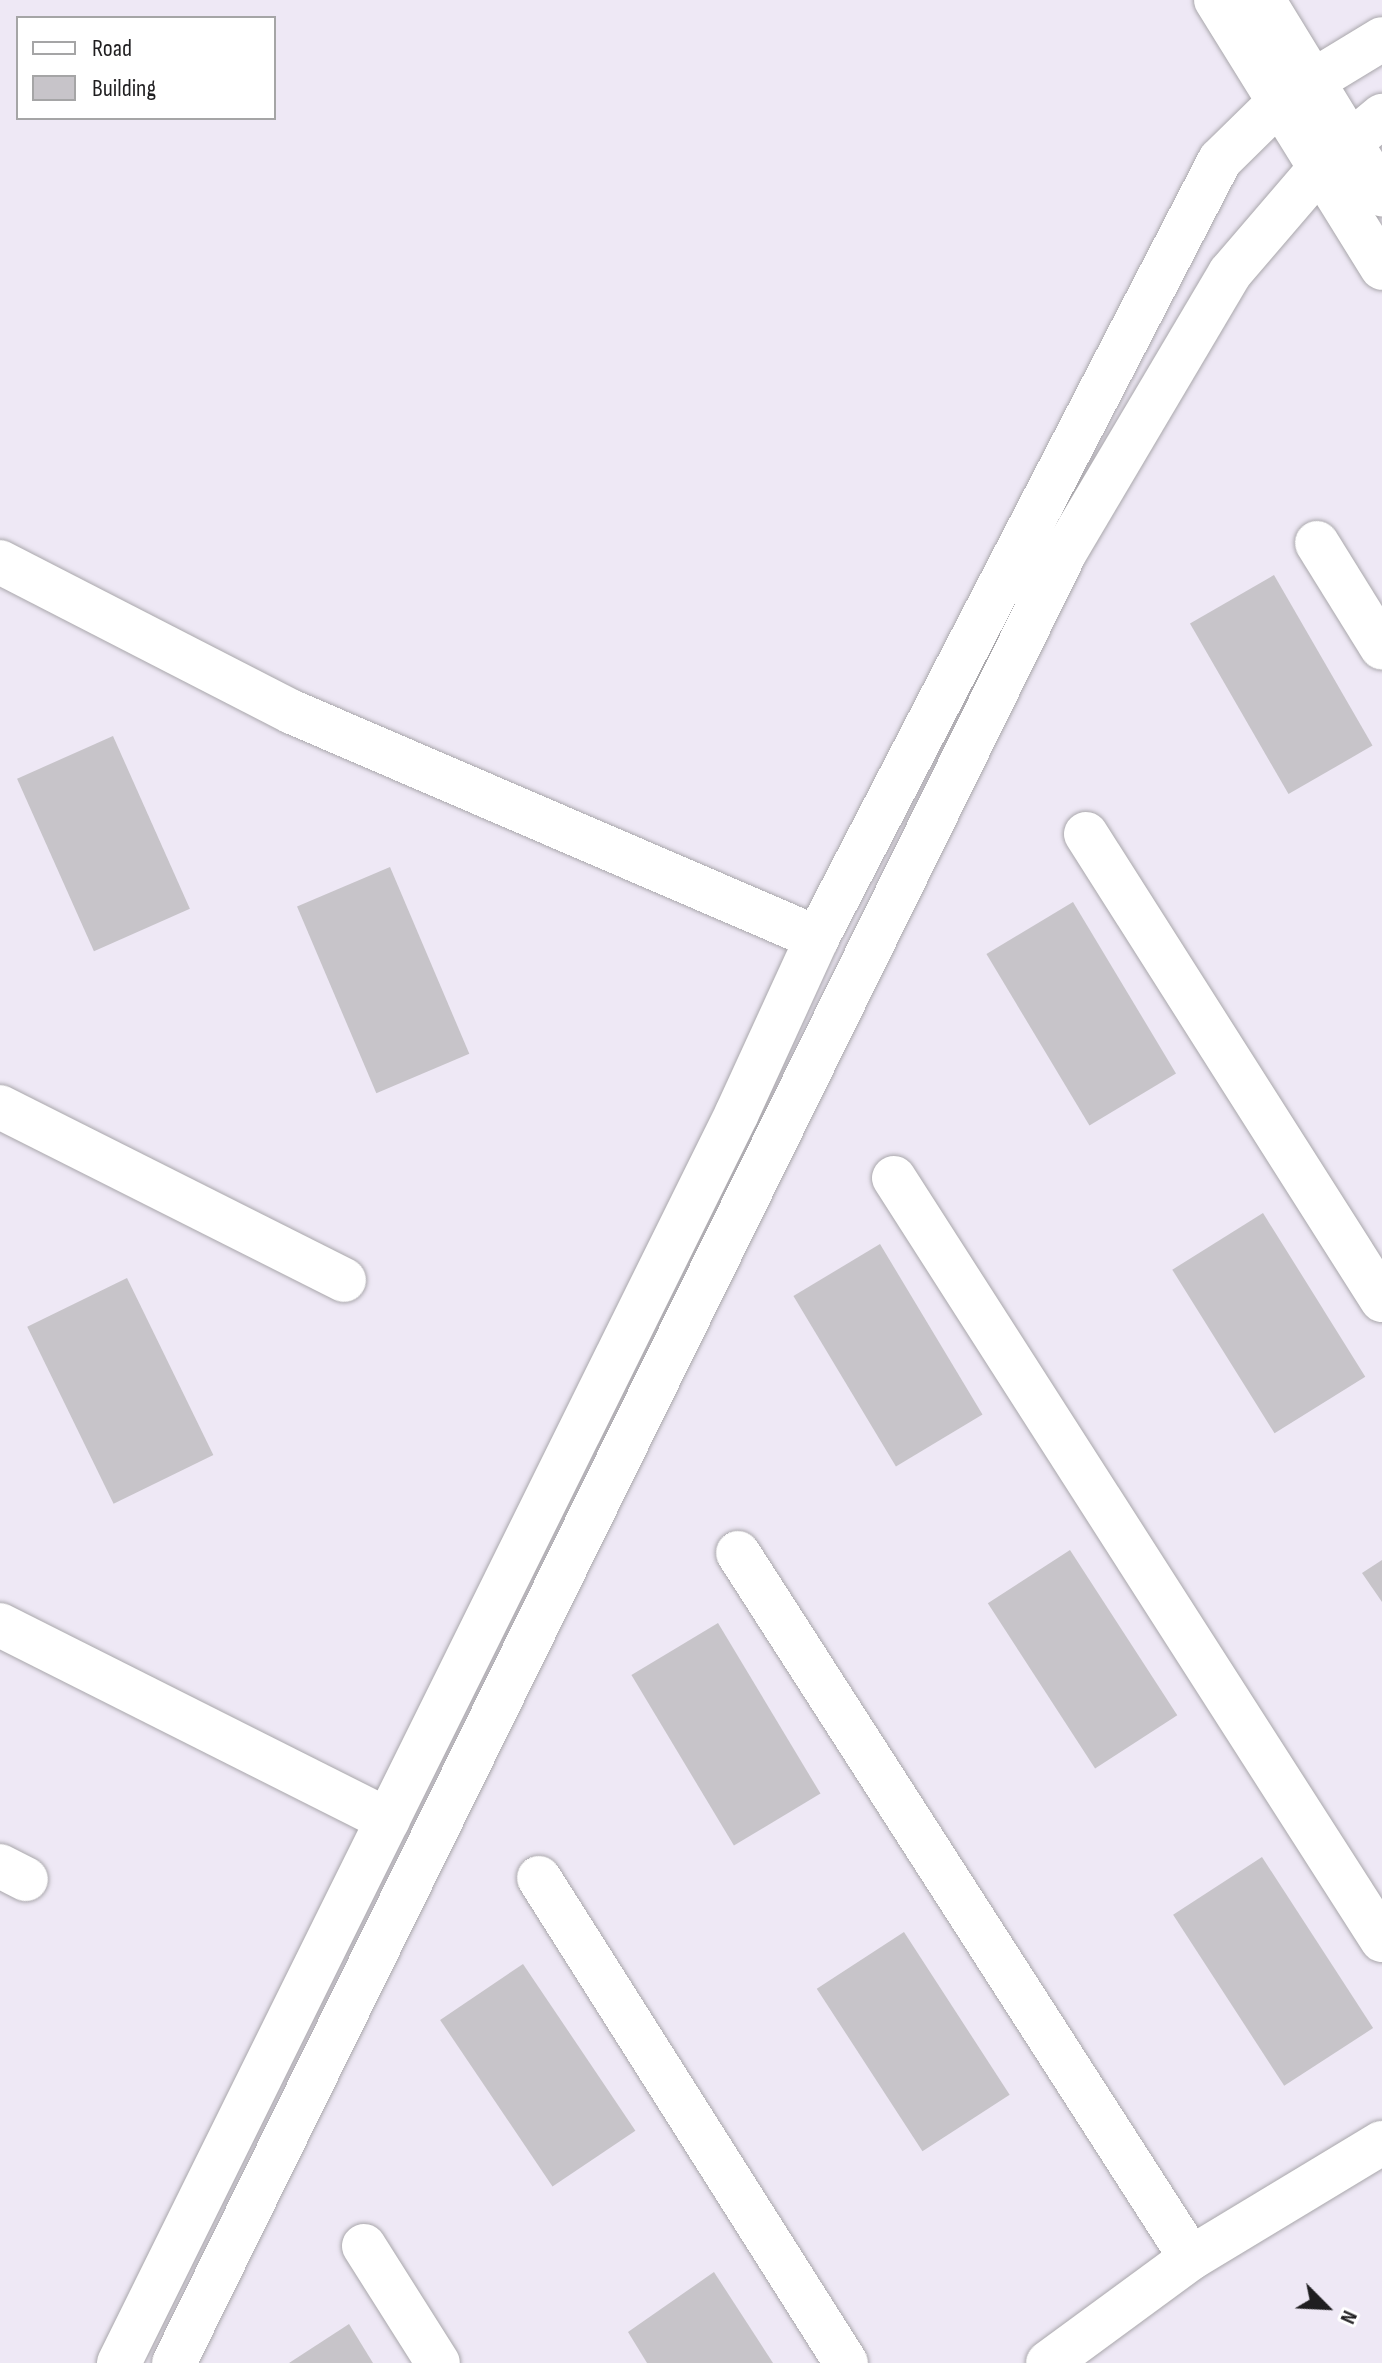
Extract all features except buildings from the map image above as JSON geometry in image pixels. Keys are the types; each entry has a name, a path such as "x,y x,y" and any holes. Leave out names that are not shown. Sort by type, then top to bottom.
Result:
{"street":[{"path":"1216,0 1296,90 1351,142 1382,194"},
{"path":"1263,0 1296,90"},
{"path":"119,2363 388,1820 817,938 1220,160 1296,90 1382,39"},
{"path":"1351,142 1382,268"},
{"path":"174,2363 1065,552 1230,273 1351,142"},
{"path":"1317,543 1382,648"},
{"path":"0,562 292,712 817,938"},
{"path":"1086,834 1382,1300"},
{"path":"0,1107 344,1280"},
{"path":"894,1178 1382,1940"},
{"path":"738,1553 1191,2258"},
{"path":"0,1625 388,1820"},
{"path":"539,1878 846,2363"},
{"path":"1048,2363 1191,2258 1382,2143"},
{"path":"364,2246 438,2363"}],"shaded area":[{"path":"0,0 1382,0 1382,2363 0,2363"}]}
